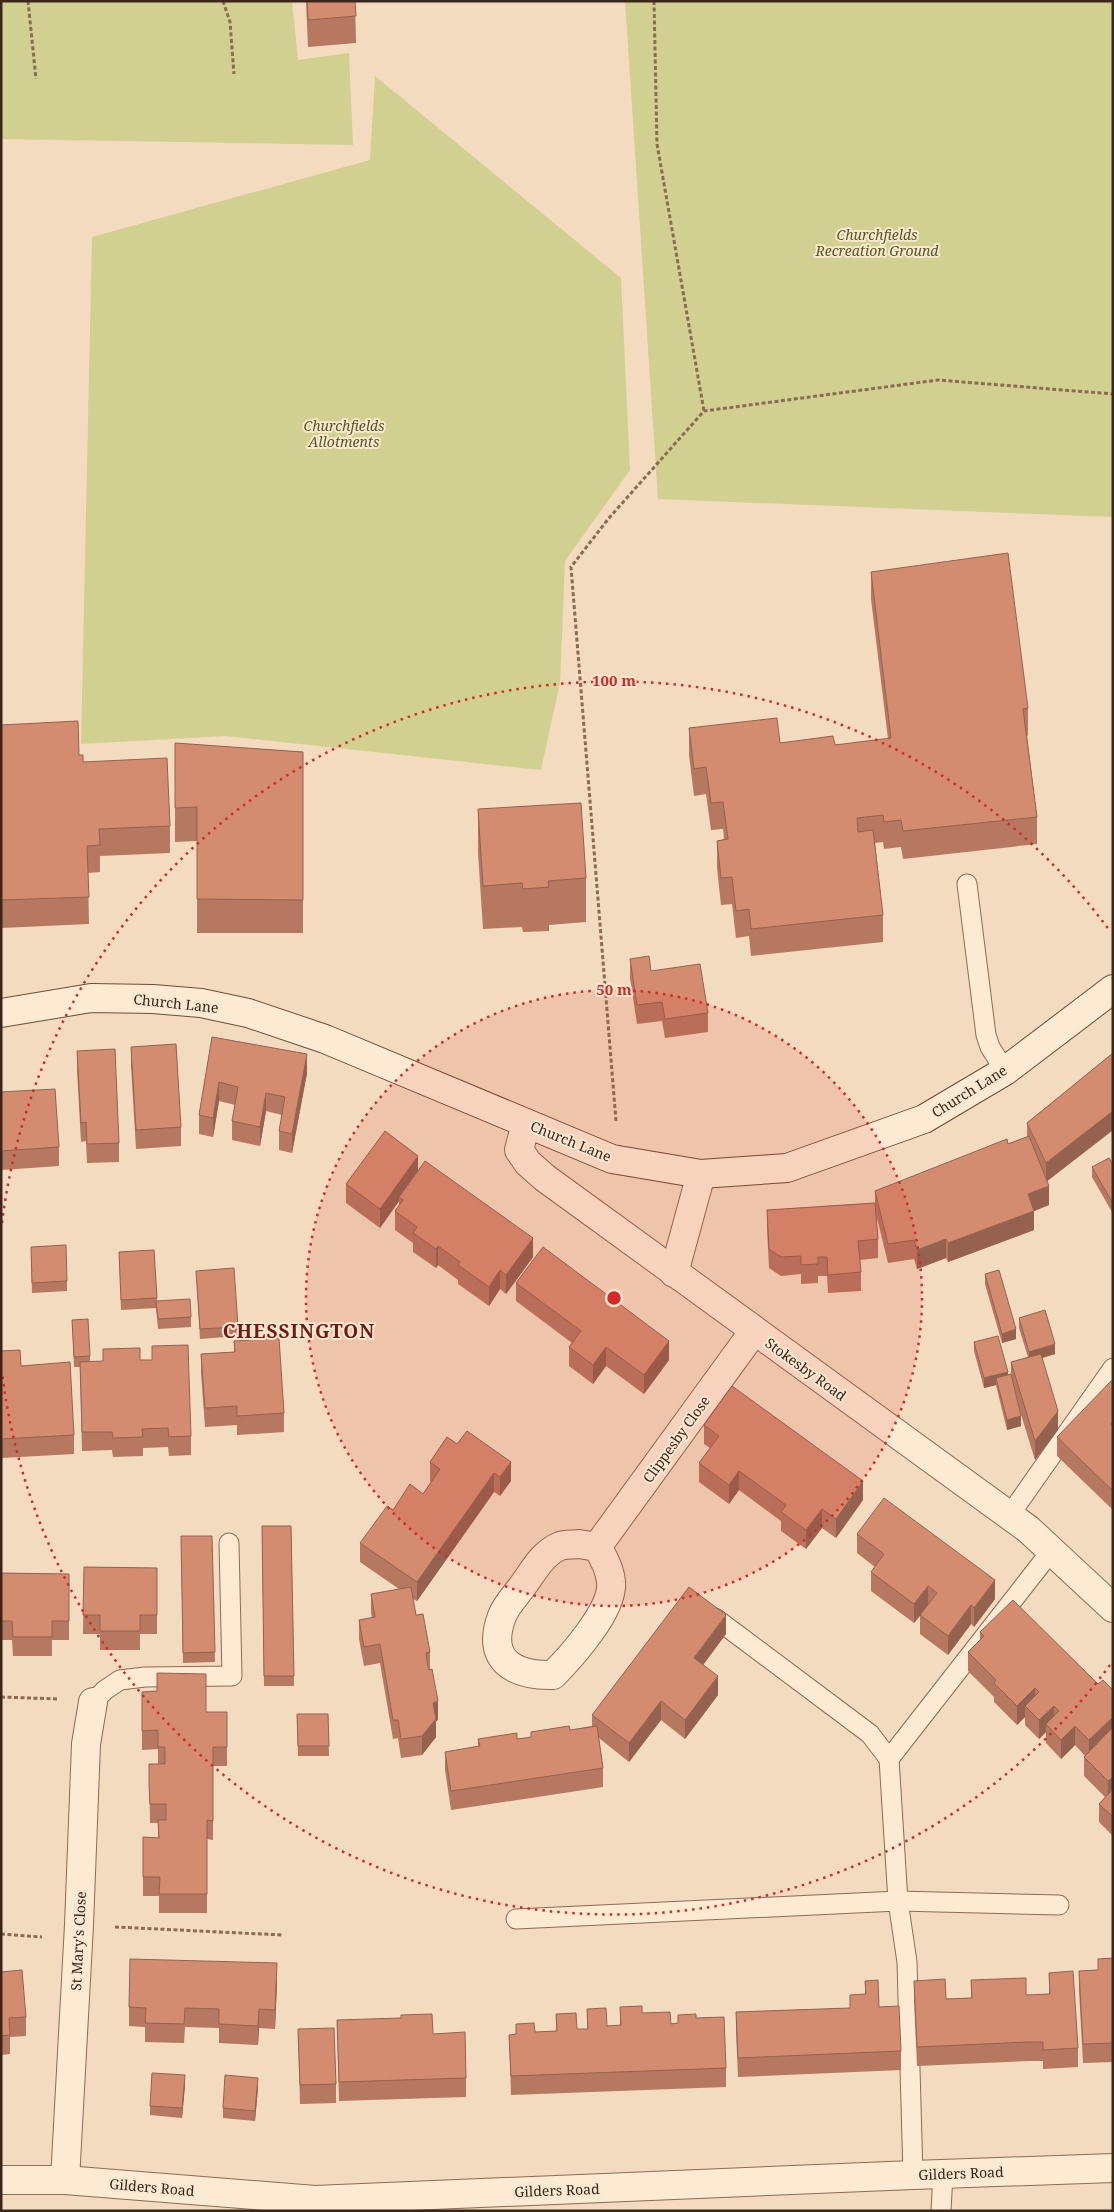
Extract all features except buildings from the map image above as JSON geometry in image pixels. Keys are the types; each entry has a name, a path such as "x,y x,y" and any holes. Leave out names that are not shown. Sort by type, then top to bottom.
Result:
{"street":[{"name":"Church Lane","path":"1,1013 62,1002 100,998 153,999 201,1003 248,1013 325,1039 612,1159 701,1174 787,1168 924,1119 1004,1071 1113,988"},
{"name":"Stokesby Road","path":"526,1123 519,1150 528,1163 754,1332 1010,1516 1052,1550 1113,1608"},
{"path":"674,1273 701,1174"},
{"name":"Clippesby Close","path":"597,1547 754,1332"},
{"path":"579,1544 597,1547 608,1567 612,1584 606,1608 566,1662 553,1675 535,1676 514,1670 501,1656 496,1639 503,1614 544,1557 561,1546 579,1544"},
{"name":"St Mary's Close","path":"65,2180 86,1744 93,1702"},
{"name":"Gilders Road","path":"1,2180 65,2180 315,2200 1113,2168"}],"lane":[{"path":"967,884 986,1035 1004,1071"},
{"path":"1010,1516 1113,1368"},
{"path":"93,1702 105,1690 120,1680 145,1677 232,1676 229,1543"},
{"path":"889,1759 1052,1550"},
{"path":"715,1618 870,1734 889,1759 898,1901 907,1962 913,2175"},
{"path":"516,1919 898,1901 1059,1905"},
{"path":"942,2211 943,2174"}],"path":[{"path":"28,1 36,79"},
{"path":"224,1 230,22 234,74"},
{"path":"654,1 657,144 704,411"},
{"path":"612,1159 616,1115 571,567 609,518 704,411 938,380 1113,394"},
{"path":"1,1697 65,1699 86,1744"},
{"path":"1,1934 78,1932 283,1935"}],"green space":[{"path":"1,1 292,1 298,60 349,53 353,145 1,139"},
{"name":"Churchfields Recreation Ground","path":"625,1 1113,1 1113,517 658,499"},
{"name":"Churchfields Allotments","path":"375,76 621,278 630,470 565,561 560,683 541,770 225,736 81,744 92,237 370,160"}],"district":[{"name":"CHESSINGTON","path":"299,1331"}]}
